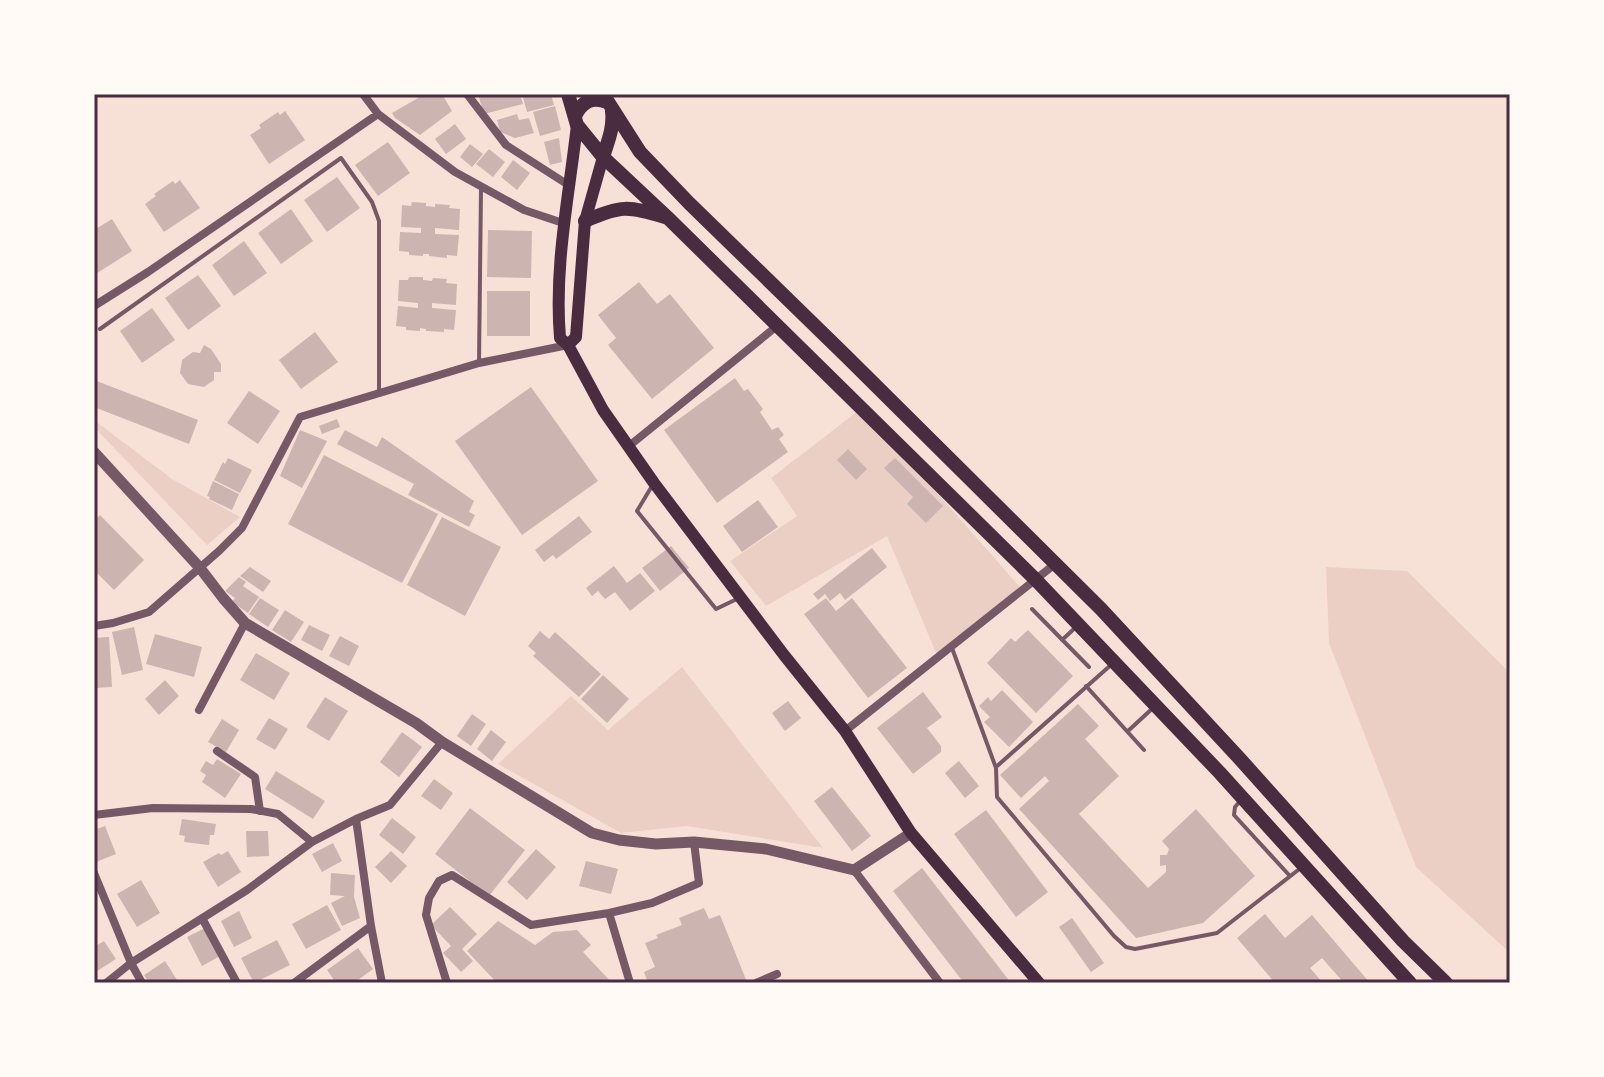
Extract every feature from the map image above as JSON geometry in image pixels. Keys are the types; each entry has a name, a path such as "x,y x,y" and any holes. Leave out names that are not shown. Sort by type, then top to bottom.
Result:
{"main road":[{"path":"568,94 578,125 603,157 1035,579 1243,798 1410,983"},
{"path":"1039,983 911,833 845,731 654,483 603,410 568,345 560,338 558,309 563,223 579,107 588,100 608,102 640,152 689,203 1101,609 1403,941 1446,983"},
{"path":"568,345 576,337 585,221 614,122 608,102"},
{"path":"578,125 592,136 612,132"},
{"path":"585,221 608,211 633,208 667,217"}],"street":[{"path":"363,94 378,114 438,161 524,210 563,223"},
{"path":"467,94 506,145 570,186"},
{"path":"94,306 378,114"},
{"path":"629,446 777,326"},
{"path":"94,626 149,612 242,528 300,417 479,363 568,345"},
{"path":"94,452 200,568 245,623 416,723 592,833 656,844 694,842 766,849 854,870 940,983"},
{"path":"845,731 1055,564"},
{"path":"199,710 245,623"},
{"path":"106,983 131,963 247,890 312,842 390,805 442,742"},
{"path":"217,751 255,777 260,811"},
{"path":"94,815 153,808 260,811 278,814 312,842"},
{"path":"356,819 382,983"},
{"path":"854,870 911,833"},
{"path":"447,983 426,915 429,898 439,881 452,875 531,925 652,903 699,883 694,842"},
{"path":"94,873 142,983"},
{"path":"609,913 630,983"},
{"path":"202,918 237,983"},
{"path":"294,983 371,926"},
{"path":"756,983 777,974"}],"lane":[{"path":"100,329 341,158 372,202 379,221 379,393"},
{"path":"479,363 481,188"},
{"path":"654,483 637,511 716,609 741,597"},
{"path":"1032,609 1089,667"},
{"path":"1062,640 1078,625"},
{"path":"951,646 996,768 997,797 1126,947 1135,949 1217,933 1303,865"},
{"path":"996,768 1114,662"},
{"path":"1086,686 1144,750"},
{"path":"1128,731 1156,706"},
{"path":"1243,798 1235,807 1234,815 1289,876"}],"shaded area":[{"path":"862,408 1020,587 939,660 887,536 766,606 730,561 797,516 771,478"},
{"path":"94,420 172,479 240,517 207,545 94,427"},
{"path":"1326,567 1407,571 1510,673 1510,953 1416,867 1329,643"},
{"path":"682,667 823,848 687,826 621,833 498,764 571,696 608,730"}],"building":[{"path":"425,94 442,94 452,111 420,135 392,113"},
{"path":"478,94 520,94 523,104 484,114"},
{"path":"522,94 551,94 554,105 527,112"},
{"path":"555,106 561,130 540,136 533,112"},
{"path":"285,111 305,140 269,164 250,135 261,128 259,125 278,112 280,115"},
{"path":"517,114 519,120 529,118 534,133 515,138 500,132 497,120"},
{"path":"455,124 466,139 446,154 435,139"},
{"path":"559,138 562,162 550,165 544,142"},
{"path":"388,142 410,173 378,196 355,165"},
{"path":"470,144 483,154 472,167 460,157"},
{"path":"489,149 505,162 493,177 476,164"},
{"path":"513,160 530,173 517,190 501,177"},
{"path":"337,177 360,208 327,232 304,200"},
{"path":"180,180 200,208 164,232 145,204 156,196 154,194 173,181 175,184"},
{"path":"412,202 435,207 435,204 450,205 449,208 460,209 459,230 435,228 435,234 459,235 457,256 409,255 409,252 399,251 400,232 421,233 421,228 401,227 402,205 411,206"},
{"path":"291,209 313,241 281,264 258,233"},
{"path":"112,219 132,251 94,275 94,230"},
{"path":"488,230 532,231 531,278 487,277"},
{"path":"244,241 267,273 234,296 212,265"},
{"path":"198,275 221,306 188,330 165,298"},
{"path":"409,277 432,281 433,278 447,279 446,283 457,284 456,305 432,303 432,308 456,310 454,330 426,331 420,328 420,331 396,326 398,306 418,308 418,303 398,301 399,280 408,280"},
{"path":"639,282 657,304 670,294 714,348 652,399 608,345 616,338 598,315"},
{"path":"487,291 530,291 530,336 487,336"},
{"path":"152,308 175,340 142,363 120,331"},
{"path":"315,332 338,362 301,389 279,360"},
{"path":"204,345 211,349 221,364 221,372 214,372 214,380 204,387 188,384 180,373 182,360 193,352 200,353"},
{"path":"735,378 763,409 760,412 772,430 778,427 784,435 779,439 788,452 717,503 664,430"},
{"path":"94,380 198,420 189,444 94,407"},
{"path":"531,387 598,481 522,535 455,441"},
{"path":"249,391 280,411 258,444 227,423"},
{"path":"337,419 340,427 322,434 319,426"},
{"path":"300,430 327,441 302,488 280,476"},
{"path":"345,430 377,447 382,437 474,501 469,512 475,515 469,527 408,495 414,484 337,444"},
{"path":"848,449 867,469 856,480 837,460"},
{"path":"324,455 438,514 402,583 288,524"},
{"path":"228,458 252,470 240,493 214,480"},
{"path":"895,458 943,506 926,523 907,504 913,497 884,468"},
{"path":"213,481 239,494 232,510 207,496"},
{"path":"758,500 778,527 742,552 723,526"},
{"path":"100,515 144,560 114,590 94,570 94,521"},
{"path":"579,516 592,532 556,559 553,555 544,562 535,550"},
{"path":"442,517 501,547 465,616 407,585"},
{"path":"671,546 689,568 660,591 642,568"},
{"path":"872,548 887,567 845,600 840,593 830,601 825,594 818,600 813,594"},
{"path":"614,566 627,583 640,573 655,591 630,611 615,592 605,599 598,591 592,596 586,588"},
{"path":"250,567 271,581 263,592 240,576"},
{"path":"239,577 246,582 243,586 259,597 248,613 232,602 235,598 225,591"},
{"path":"260,598 279,610 268,627 249,614"},
{"path":"826,598 836,611 852,598 907,668 868,698 804,614"},
{"path":"285,610 304,622 291,642 272,630"},
{"path":"309,625 330,635 322,651 301,640"},
{"path":"134,627 143,670 122,675 112,632"},
{"path":"1028,630 1073,676 1036,713 987,663 1011,638 1015,642"},
{"path":"540,631 549,639 555,632 601,674 579,697 533,656 536,653 528,646"},
{"path":"155,634 202,647 194,677 146,664"},
{"path":"340,636 359,646 349,666 329,656"},
{"path":"109,637 112,687 94,688 94,638"},
{"path":"256,653 290,673 274,700 240,680"},
{"path":"603,675 629,699 607,723 581,699"},
{"path":"165,680 179,696 159,715 145,699"},
{"path":"1002,690 1033,722 1009,747 984,722 990,717 979,706 988,697 991,701"},
{"path":"923,692 942,717 927,728 941,746 941,752 913,774 877,728"},
{"path":"325,697 348,711 329,741 306,727"},
{"path":"788,701 801,718 785,731 772,713"},
{"path":"1078,704 1099,726 1085,739 1119,776 1079,814 1148,888 1166,872 1166,865 1160,866 1160,855 1167,855 1169,849 1162,841 1196,809 1255,876 1203,923 1136,938 1019,809 1049,781 1045,776 1021,798 1000,775"},
{"path":"472,714 486,724 471,746 457,736"},
{"path":"269,718 288,729 275,750 256,739"},
{"path":"222,719 239,730 226,752 208,742"},
{"path":"491,730 506,742 492,761 477,749"},
{"path":"402,732 422,747 399,777 380,762"},
{"path":"217,759 241,774 225,798 202,782 206,775 200,771 206,761 213,765"},
{"path":"959,761 979,786 965,798 945,773"},
{"path":"276,771 325,801 313,819 265,789"},
{"path":"434,779 453,793 441,810 421,796"},
{"path":"832,787 871,836 852,851 814,801"},
{"path":"470,808 525,850 489,896 435,854"},
{"path":"986,810 1048,892 1016,917 954,834"},
{"path":"392,818 416,837 403,854 379,835"},
{"path":"182,819 216,824 209,845 184,842 185,836 179,835"},
{"path":"105,826 116,854 96,862 94,830"},
{"path":"246,831 268,831 269,856 247,857"},
{"path":"333,843 342,861 322,872 312,854"},
{"path":"536,849 556,867 527,900 507,882"},
{"path":"228,851 241,872 218,887 203,862"},
{"path":"391,851 407,866 391,883 375,867"},
{"path":"586,861 618,869 611,894 579,886"},
{"path":"922,868 1011,983 964,983 893,891"},
{"path":"331,873 355,875 354,897 360,918 342,926 331,903 345,896 330,895"},
{"path":"141,880 160,913 137,927 117,894"},
{"path":"327,905 341,930 306,949 292,924"},
{"path":"450,907 477,934 462,949 473,961 461,972 443,953 451,946 431,925"},
{"path":"704,908 709,919 720,915 747,982 648,983 644,972 655,967 645,943 682,925 679,918"},
{"path":"239,911 252,938 234,947 221,921"},
{"path":"1265,914 1285,938 1312,915 1370,983 1344,983 1322,958 1310,968 1323,983 1275,983 1237,938"},
{"path":"1072,918 1104,963 1091,972 1059,927"},
{"path":"498,921 535,945 553,932 577,930 591,945 583,952 612,983 497,983 467,951"},
{"path":"205,928 220,956 202,966 187,937"},
{"path":"277,940 290,965 254,983 241,958"},
{"path":"104,941 116,959 94,973 94,947"},
{"path":"358,948 373,969 354,983 336,983 327,970"},
{"path":"165,961 179,983 149,983 144,975"}]}
